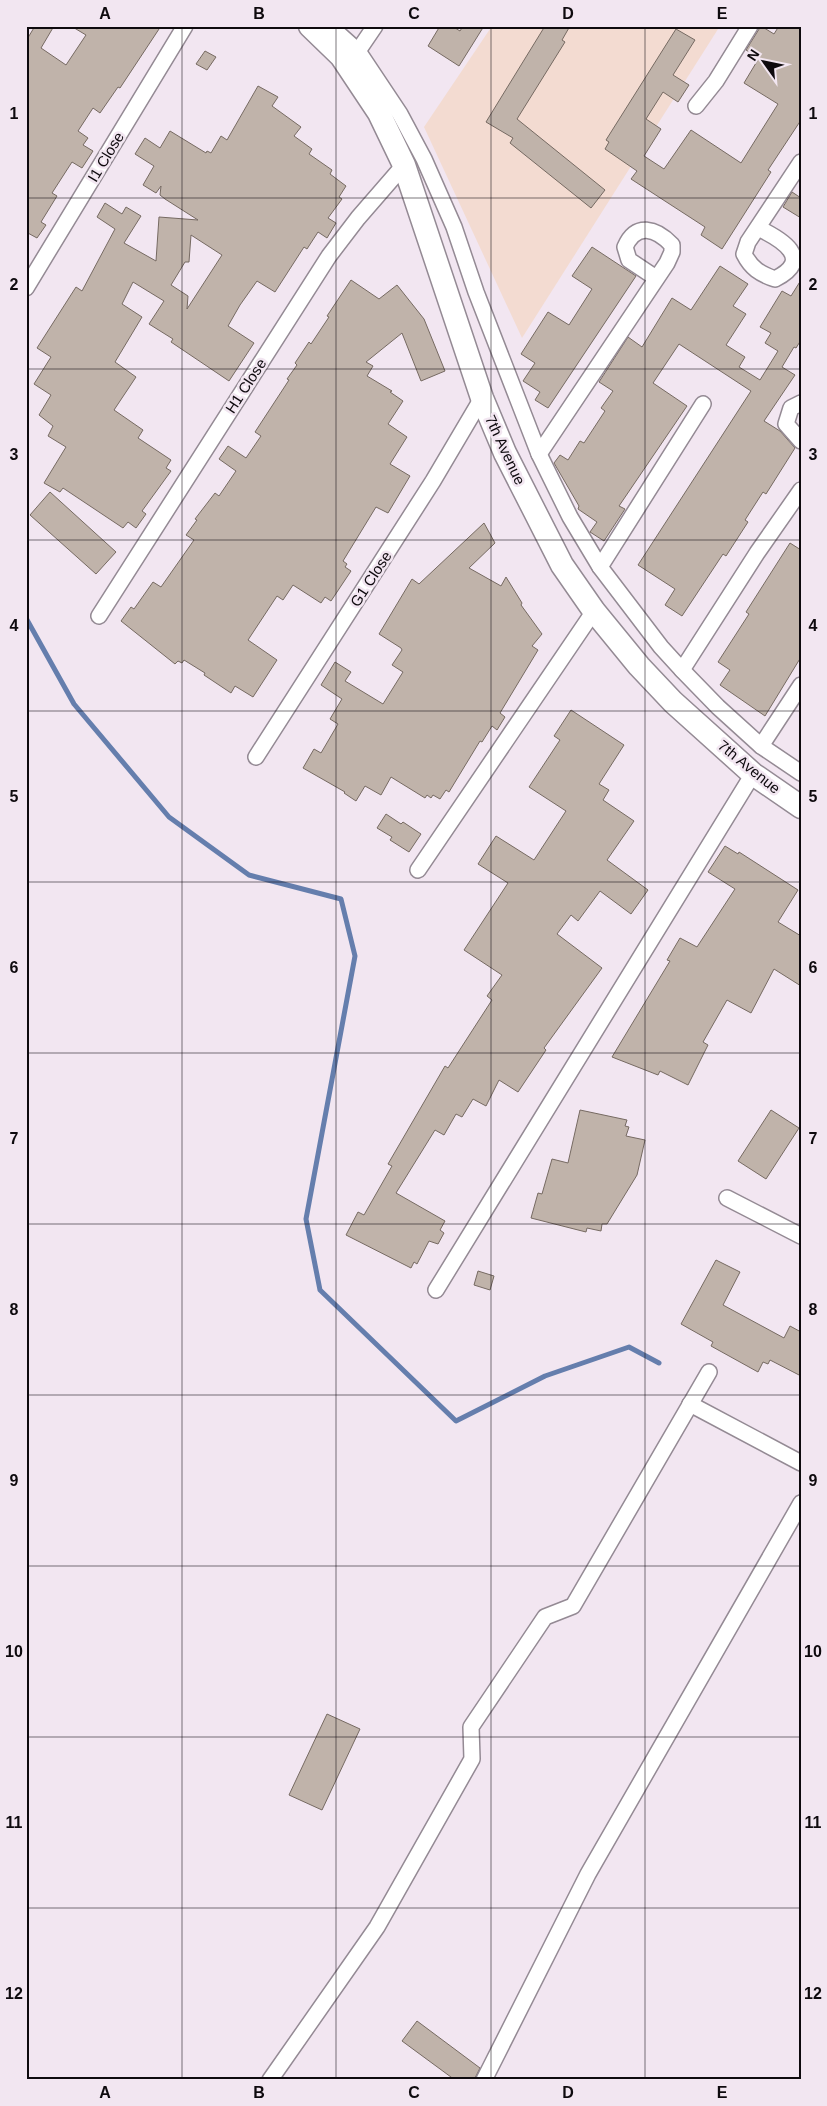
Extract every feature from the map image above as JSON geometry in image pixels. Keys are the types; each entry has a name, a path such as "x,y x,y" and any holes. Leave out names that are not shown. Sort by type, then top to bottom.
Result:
{"main road":[{"name":"7th Avenue","path":"310,26 341,56 379,113 404,165 482,398 505,454 562,565 594,611 639,666 673,702 753,774 801,807"}],"street":[{"name":"I1 Close","path":"26,288 185,26"},
{"path":"330,26 358,51 400,114 424,158 454,227 476,292 539,454 570,517 600,568 661,647 718,707 761,746 801,773"},
{"path":"358,51 375,26"},
{"path":"696,106 716,81 750,26"},
{"path":"758,228 801,162"},
{"name":"H1 Close","path":"99,616 329,256 358,218 404,165"},
{"path":"539,454 656,278"},
{"name":"G1 Close","path":"256,757 433,480 482,398"},
{"path":"801,403 791,408 786,424 801,440"},
{"path":"600,568 703,404"},
{"path":"682,670 757,553 801,490"},
{"path":"418,870 594,611"},
{"path":"761,746 801,685"},
{"path":"436,1290 753,774"},
{"path":"727,1198 801,1236"},
{"path":"276,2078 377,1927 472,1759 472,1727 546,1617 573,1606 709,1372"},
{"path":"690,1404 801,1463"},
{"path":"484,2080 588,1874 801,1503"}],"shaded area":[{"path":"492,26 720,26 522,338 424,127"}],"building":[{"path":"35,26 54,26 41,48 66,65 86,35 71,26 161,26 120,88 118,87 100,113 93,108 78,131 88,138 83,145 93,151 82,168 72,162 52,193 57,196 41,222 46,225 37,238 26,232 26,41"},
{"path":"440,26 452,26 460,31 463,26 484,26 459,66 428,46"},
{"path":"545,26 570,26 562,40 565,42 517,119 605,190 591,208 510,143 513,138 486,122"},
{"path":"761,26 774,34 779,26 796,26 801,29 801,120 768,170 771,172 722,249 701,235 705,227 631,179 637,171 605,149 609,142 606,140 676,29 695,40 673,75 689,85 678,102 663,92 646,119 661,129 644,156 664,169 691,130 741,163 778,104 744,83 759,58 746,50"},
{"path":"205,51 216,57 207,70 196,64"},
{"path":"258,86 278,97 272,106 301,127 294,136 312,149 309,154 332,170 330,174 346,186 339,197 342,199 328,218 336,223 327,238 318,232 307,249 304,247 275,292 257,281 240,305 228,326 254,343 229,381 171,342 173,339 149,324 164,301 133,282 122,304 142,317 115,362 136,377 114,410 143,430 138,438 171,460 166,468 171,471 142,511 146,514 136,528 128,522 123,528 63,488 60,492 44,483 66,447 48,436 53,426 39,415 51,395 34,384 51,357 37,348 76,287 82,291 115,229 97,217 105,203 122,214 126,207 141,216 124,243 156,261 159,217 198,220 160,195 161,186 156,193 143,185 154,166 135,154 145,138 160,148 170,131 206,153 207,151 211,153 221,136 227,140","holes":["191,235 222,255 187,309 188,296 171,285 185,262 189,262"]},
{"path":"792,192 801,198 801,218 783,207"},
{"path":"592,247 636,276 548,408 535,400 540,392 523,381 535,363 521,354 548,312 569,325 592,289 572,276"},
{"path":"720,266 748,284 733,306 746,314 726,345 745,357 739,367 760,380 778,351 765,343 771,333 760,327 782,291 791,296 801,280 801,340 796,348 794,347 782,367 795,375 764,421 780,431 795,448 766,494 763,492 745,520 748,522 726,556 723,554 682,616 665,605 675,589 638,565 751,391 679,344 653,383 687,406 619,506 625,509 604,541 590,532 597,522 578,509 579,506 554,463 560,455 568,460 580,441 584,443 605,411 601,408 613,391 599,382 628,337 642,347 672,298 691,310"},
{"path":"351,280 379,299 397,285 424,319 445,371 421,381 402,333 366,362 373,366 367,376 392,391 390,392 403,401 388,424 407,437 390,464 410,476 388,513 376,507 343,561 347,564 345,567 351,571 331,601 325,597 321,603 293,585 283,600 277,596 248,640 277,660 253,697 235,686 231,693 184,660 182,663 178,661 175,664 121,621 131,607 134,609 153,582 161,587 194,540 186,535 197,520 195,519 215,493 219,496 236,471 219,459 228,446 246,458 261,436 255,432 289,380 287,379 297,365 295,363 309,342 311,344"},
{"path":"50,492 116,552 96,574 30,515"},
{"path":"484,523 495,543 469,568 501,586 506,577 522,603 521,605 542,634 532,646 538,650 500,713 505,717 497,730 492,726 482,742 480,741 449,792 446,790 440,799 433,795 431,798 427,795 425,798 391,777 381,795 365,786 356,801 345,792 303,768 314,749 321,753 338,724 330,719 342,699 321,685 335,662 351,672 345,681 383,704 403,672 392,665 402,650 379,634 412,579 419,584"},
{"path":"790,543 801,550 801,657 765,716 720,685 730,670 718,662 749,614 746,612"},
{"path":"571,710 624,745 599,784 609,790 603,800 634,821 607,860 648,890 631,914 600,891 578,921 571,915 557,934 602,968 544,1048 546,1050 518,1092 499,1080 486,1106 473,1099 462,1117 456,1114 444,1135 435,1130 396,1193 445,1221 440,1230 444,1233 438,1244 429,1241 417,1264 414,1262 411,1268 346,1235 358,1212 364,1215 392,1166 388,1164 445,1066 448,1068 492,1000 487,996 502,975 464,950 508,883 478,864 496,836 534,860 566,811 529,787 560,740 554,736"},
{"path":"386,814 421,834 409,852 390,840 392,837 377,828"},
{"path":"725,846 738,854 739,852 798,890 778,922 801,936 801,986 774,969 751,1013 727,1000 703,1042 708,1045 688,1085 660,1071 658,1075 612,1057 670,961 667,960 680,938 697,947 735,889 708,872"},
{"path":"580,1110 627,1120 625,1126 629,1127 626,1136 645,1140 637,1175 607,1224 602,1224 601,1231 587,1228 586,1232 531,1218 538,1193 542,1194 552,1159 568,1163"},
{"path":"771,1110 799,1128 766,1179 738,1161"},
{"path":"716,1260 740,1272 723,1305 784,1338 790,1326 801,1332 801,1376 770,1360 768,1364 763,1362 758,1372 711,1346 713,1342 681,1324"},
{"path":"478,1271 494,1276 490,1290 474,1285"},
{"path":"327,1714 360,1729 322,1810 289,1795"},
{"path":"417,2021 480,2068 474,2080 455,2080 402,2041"}],"waterway":[{"path":"26,618 74,704 169,817 249,875 341,899 355,956 306,1219 320,1290 456,1421 545,1376 629,1347 659,1363"}]}
